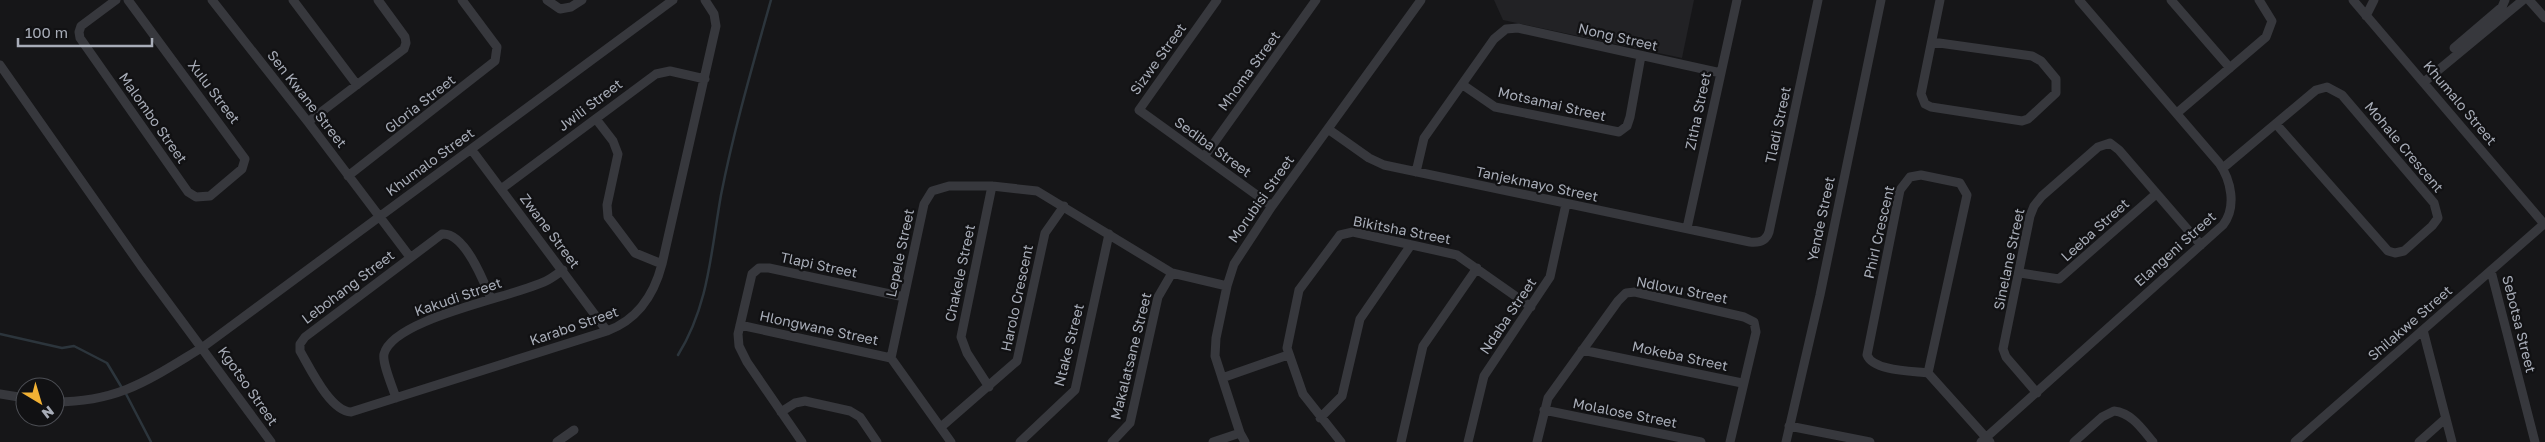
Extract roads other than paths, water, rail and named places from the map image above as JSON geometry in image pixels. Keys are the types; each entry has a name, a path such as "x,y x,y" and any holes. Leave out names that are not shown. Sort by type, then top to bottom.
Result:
{"street":[{"name":"Malombo Street","path":"116,0 81,26 80,38 188,192 196,197 210,196 242,169 244,159 242,153"},
{"name":"Xulu Street","path":"128,0 242,153"},
{"name":"Sen Kwane Street","path":"212,0 379,216"},
{"path":"293,0 357,85"},
{"path":"308,122 398,55 406,43 404,37 378,0"},
{"name":"Gloria Street","path":"348,176 495,62 497,47 462,0"},
{"path":"547,0 560,9 571,7 582,0"},
{"name":"Khumalo Street","path":"65,401 103,398 138,386 203,347 673,0"},
{"name":"Karabo Street","path":"346,412 358,411 607,331 622,325 631,318 655,288 662,264 705,79 716,20 705,0"},
{"name":"Sizwe Street","path":"1139,110 1218,0"},
{"name":"Mhoma Street","path":"1204,157 1316,0"},
{"name":"Morubisi Street","path":"1245,442 1240,433 1216,364 1215,347 1227,286 1239,254 1421,0"},
{"name":"Zitha Street","path":"1687,228 1737,0"},
{"name":"Tladi Street","path":"1750,242 1764,240 1769,232 1818,0"},
{"name":"Yende Street","path":"1786,442 1820,295 1881,0"},
{"path":"1932,42 2037,58 2056,79 2056,93 2028,119 2022,121 1928,106 1922,101 1921,94 1940,0"},
{"name":"Elangeni Street","path":"1986,441 2037,392 2223,225 2229,215 2230,189 2223,168 2079,0"},
{"path":"2171,0 2230,68"},
{"path":"2177,113 2270,32 2272,21 2270,15 2259,0"},
{"name":"Khumalo Street","path":"2354,0 2545,225"},
{"path":"2366,16 2374,0"},
{"path":"2454,48 2502,7 2505,0"},
{"path":"2529,0 2545,18"},
{"path":"2424,82 2517,2"},
{"name":"Nong Street","path":"1463,85 1494,39 1509,28 1721,73"},
{"name":"Motsamai Street","path":"1463,85 1495,107 1619,132 1627,126 1630,117 1641,56"},
{"name":"Kgotso Street","path":"0,65 141,266 203,347 271,442"},
{"name":"Jwili Street","path":"501,189 663,71 705,79"},
{"path":"1416,172 1424,138 1463,85"},
{"name":"Mohale Crescent","path":"2223,168 2316,90 2327,86 2337,91 2434,203 2438,212 2436,221 2404,251 2395,253 2388,251 2276,124"},
{"name":"Sediba Street","path":"1139,110 1272,206"},
{"path":"596,118 616,146 618,154 607,205 608,217 635,253 662,264"},
{"name":"Tanjekmayo Street","path":"1328,129 1378,163 1750,242"},
{"name":"Sinelane Street","path":"2037,392 2004,353 2034,206 2102,144 2114,145 2201,245"},
{"name":"Zwane Street","path":"471,149 607,331"},
{"name":"PhirI Crescent","path":"1915,175 1954,181 1964,186 1967,195 1928,373 1880,366 1871,362 1866,354 1900,190 1906,180 1915,175"},
{"name":"Lepele Street","path":"891,358 924,204 928,195 936,189 949,186 992,186 1037,191 1172,273 1227,286"},
{"name":"Chakele Street","path":"989,387 967,353 961,337 992,186"},
{"name":"Leeba Street","path":"2020,273 2059,279 2156,194"},
{"name":"Ndaba Street","path":"1468,442 1484,376 1547,283 1553,268 1566,204"},
{"name":"Harolo Crescent","path":"941,427 989,387 1019,357 1045,233 1064,206"},
{"name":"Lebohang Street","path":"379,216 410,257"},
{"name":"Shilakwe Street","path":"2295,442 2545,225"},
{"name":"Bikitsha Street","path":"1341,442 1302,394 1288,355 1288,341 1299,290 1336,237 1344,232 1353,232 1457,255 1531,307"},
{"name":"Lebohang Street","path":"346,412 331,401 300,351 302,340 442,234 453,235 476,265 491,299"},
{"name":"Ntake Street","path":"1023,441 1075,390 1109,234"},
{"path":"1320,418 1342,396 1360,320 1411,245"},
{"name":"Tlapi Street","path":"740,325 750,278 758,268 769,268 904,297"},
{"path":"1401,442 1423,346 1477,268"},
{"name":"Kakudi Street","path":"396,398 384,356 390,344 426,320 546,281 562,270"},
{"name":"Sebotsa Street","path":"2491,271 2535,442"},
{"name":"Makalatsane Street","path":"1112,442 1130,423 1158,297 1172,273"},
{"name":"Ndlovu Street","path":"1537,442 1548,398 1618,301 1626,294 1635,292 1750,319 1756,327 1756,332 1742,383"},
{"path":"740,325 738,340 741,351 802,442"},
{"name":"Hlongwane Street","path":"740,325 891,358"},
{"path":"2423,330 2452,442"},
{"name":"Mokeba Street","path":"1582,350 1742,383 1730,442"},
{"path":"1222,378 1288,355"},
{"path":"891,358 951,442"},
{"path":"1928,373 1986,441"},
{"path":"0,394 15,396"},
{"path":"781,412 795,403 805,402 850,411 860,417 877,442"},
{"name":"Molalose Street","path":"1544,410 1701,442"},
{"path":"2074,442 2102,417 2114,410 2127,414 2153,442"},
{"path":"2419,442 2446,418"},
{"path":"1789,426 1870,442"},
{"path":"557,442 574,430"},
{"path":"1213,442 1240,433"}],"waterway":[{"path":"678,355 688,336 703,297 721,195 732,146 771,0"},
{"path":"0,334 62,348 74,346 107,363 122,388"},
{"path":"125,392 151,442"}]}
